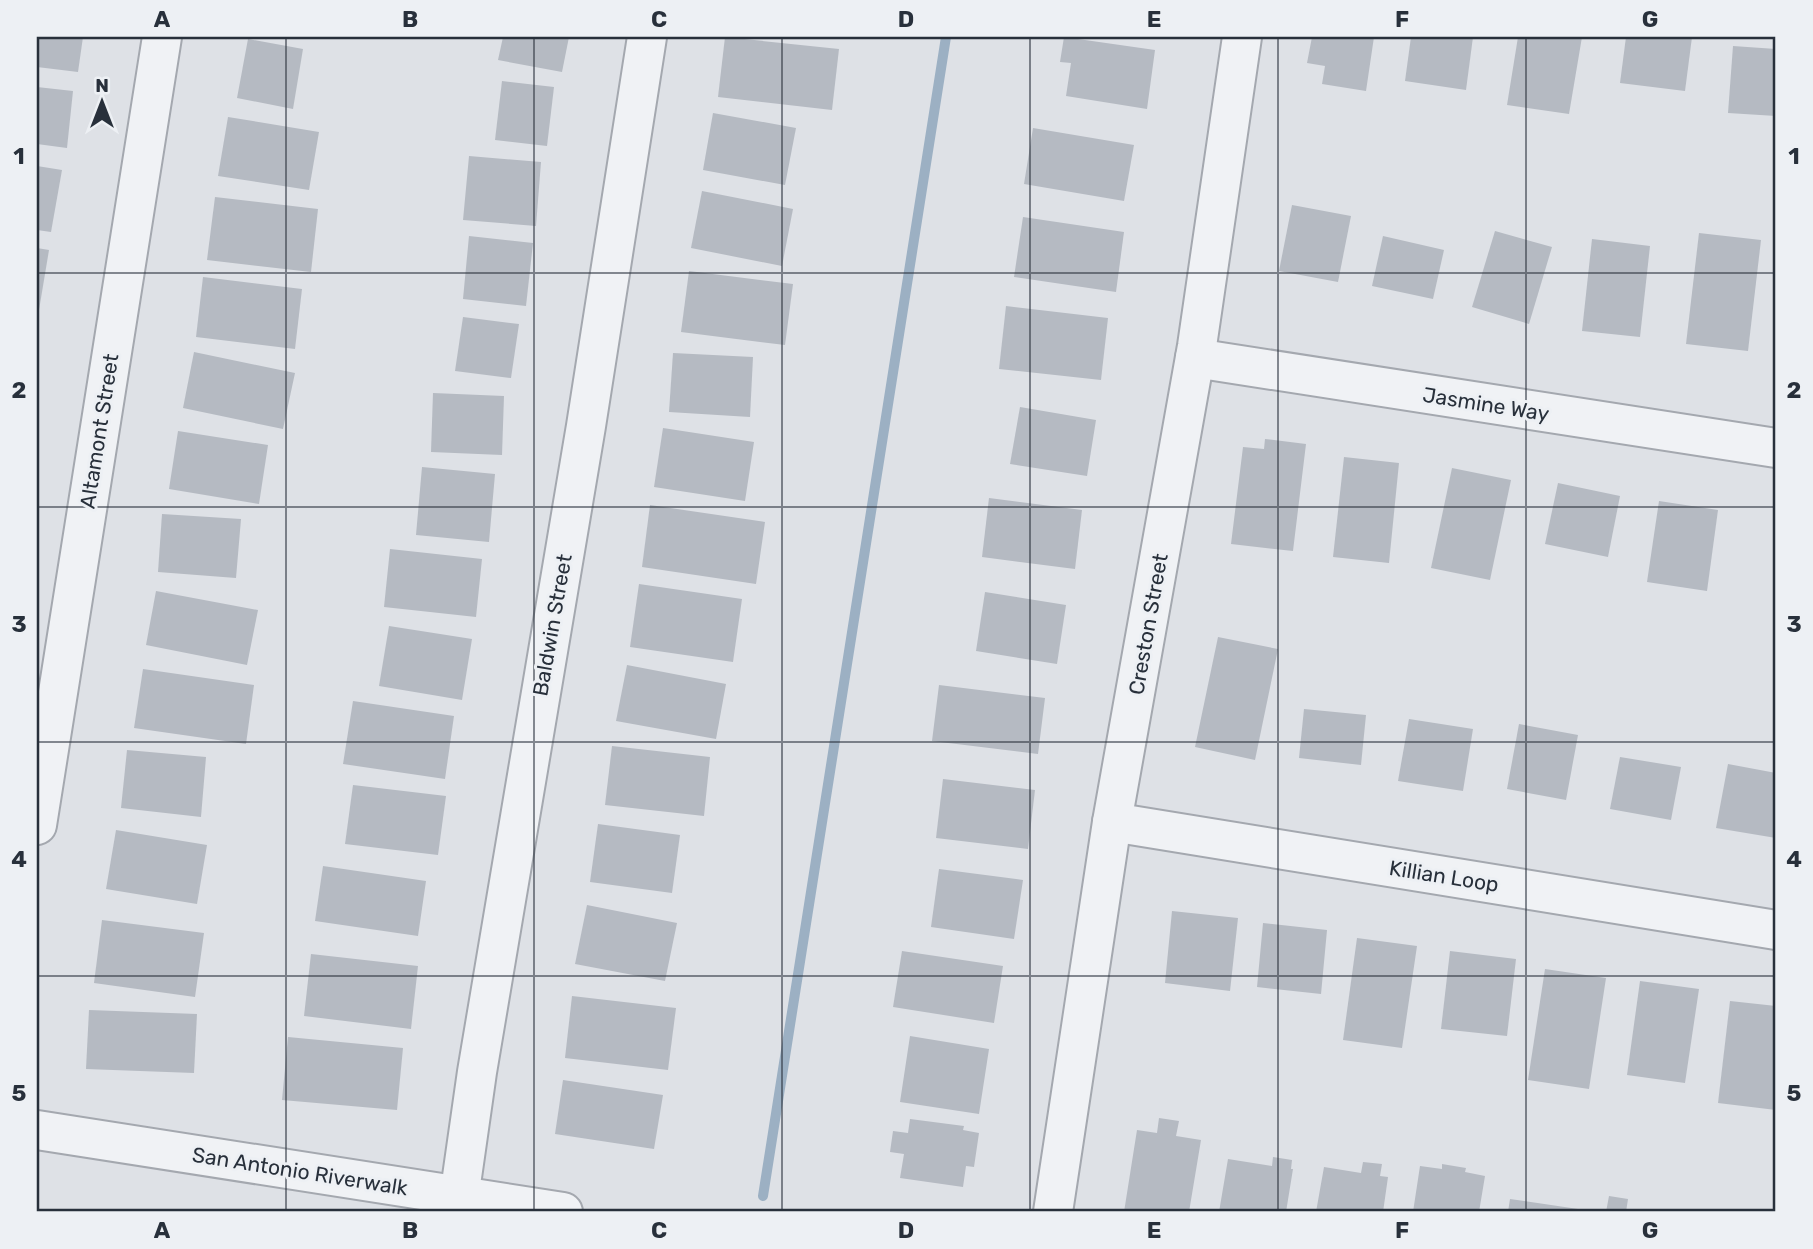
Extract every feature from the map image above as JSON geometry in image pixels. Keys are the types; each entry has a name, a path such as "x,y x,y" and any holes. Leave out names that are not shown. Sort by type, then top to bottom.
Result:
{"street":[{"name":"Altamont Street","path":"37,825 162,37"},
{"name":"Baldwin Street","path":"458,1204 477,1072 586,426 647,37"},
{"name":"Creston Street","path":"1053,1212 1112,822 1195,358 1242,37"},
{"name":"Jasmine Way","path":"1195,358 1776,448"},
{"name":"Killian Loop","path":"1112,822 1776,930"},
{"name":"San Antonio Riverwalk","path":"37,1130 458,1204 562,1212"}],"building":[{"path":"37,37 83,37 78,72 37,67"},
{"path":"503,37 569,37 562,72 498,60"},
{"path":"725,37 839,49 832,110 718,97"},
{"path":"1064,37 1155,50 1147,109 1066,96 1071,63 1060,62"},
{"path":"1312,37 1374,37 1366,91 1322,84 1325,66 1307,63"},
{"path":"1411,37 1473,37 1466,90 1405,81"},
{"path":"1518,37 1582,37 1569,114 1507,105"},
{"path":"1626,37 1692,37 1685,91 1620,83"},
{"path":"248,39 303,49 293,109 237,98"},
{"path":"1733,46 1776,49 1776,116 1728,113"},
{"path":"502,81 554,87 547,146 495,140"},
{"path":"37,87 73,91 67,148 37,144"},
{"path":"713,113 796,128 785,185 703,170"},
{"path":"228,117 319,132 309,190 218,176"},
{"path":"1033,128 1134,145 1124,201 1024,184"},
{"path":"469,156 541,162 536,226 463,220"},
{"path":"37,166 62,170 51,232 37,230"},
{"path":"702,191 793,209 782,266 691,248"},
{"path":"215,197 318,209 311,272 207,260"},
{"path":"1292,205 1351,216 1338,282 1279,271"},
{"path":"1023,217 1124,232 1116,292 1014,277"},
{"path":"1495,231 1552,247 1529,324 1472,307"},
{"path":"1699,233 1761,240 1748,351 1686,344"},
{"path":"469,236 533,243 526,306 463,299"},
{"path":"1383,236 1444,250 1433,299 1372,286"},
{"path":"1592,239 1650,246 1640,337 1582,331"},
{"path":"37,248 49,250 39,310 37,310"},
{"path":"689,271 793,284 785,345 681,332"},
{"path":"203,277 302,289 295,349 196,337"},
{"path":"1006,306 1108,318 1101,380 999,369"},
{"path":"463,317 519,324 511,378 455,371"},
{"path":"194,352 295,373 283,429 183,408"},
{"path":"673,353 753,357 750,417 669,412"},
{"path":"433,393 504,396 502,455 431,452"},
{"path":"1020,407 1096,420 1087,476 1010,464"},
{"path":"663,428 754,442 745,501 654,487"},
{"path":"178,431 268,445 259,504 169,489"},
{"path":"1265,439 1306,444 1293,551 1231,544 1243,447 1264,449"},
{"path":"1344,457 1399,463 1389,563 1333,557"},
{"path":"422,467 495,474 489,542 416,535"},
{"path":"1452,468 1511,480 1490,580 1431,568"},
{"path":"1558,483 1620,496 1608,557 1545,544"},
{"path":"989,498 1082,510 1075,569 982,557"},
{"path":"1659,501 1718,510 1707,591 1647,582"},
{"path":"650,505 765,522 756,584 642,567"},
{"path":"162,514 241,519 236,578 158,572"},
{"path":"390,549 482,559 476,617 384,607"},
{"path":"639,584 742,599 733,662 630,647"},
{"path":"156,591 258,610 247,665 146,645"},
{"path":"985,592 1066,605 1057,664 976,651"},
{"path":"389,626 472,639 462,700 379,686"},
{"path":"1218,637 1278,649 1255,760 1195,747"},
{"path":"627,665 726,684 716,739 616,721"},
{"path":"143,669 254,685 246,744 134,728"},
{"path":"939,685 1045,698 1038,754 932,741"},
{"path":"353,701 454,716 445,779 343,764"},
{"path":"1304,709 1366,715 1361,765 1299,758"},
{"path":"1409,719 1473,729 1463,791 1398,781"},
{"path":"1519,724 1578,735 1566,800 1507,789"},
{"path":"612,746 710,757 704,816 605,805"},
{"path":"127,750 206,757 201,817 121,808"},
{"path":"1620,757 1681,767 1671,820 1610,809"},
{"path":"1728,764 1776,773 1776,838 1716,828"},
{"path":"943,779 1035,790 1028,849 936,838"},
{"path":"353,785 446,796 438,855 345,844"},
{"path":"598,824 680,835 672,893 590,882"},
{"path":"116,830 207,845 197,904 106,889"},
{"path":"323,866 426,881 418,936 315,921"},
{"path":"939,869 1023,880 1014,939 931,927"},
{"path":"587,905 677,923 665,981 575,964"},
{"path":"1172,911 1238,918 1230,991 1165,983"},
{"path":"102,920 204,933 195,997 94,983"},
{"path":"1263,923 1327,930 1321,994 1257,987"},
{"path":"1357,938 1417,946 1402,1048 1343,1040"},
{"path":"902,951 1003,966 994,1023 893,1007"},
{"path":"1450,951 1516,959 1507,1036 1441,1029"},
{"path":"311,954 418,966 411,1029 304,1016"},
{"path":"1545,969 1606,978 1589,1089 1528,1080"},
{"path":"1640,981 1699,989 1685,1083 1627,1075"},
{"path":"572,996 676,1008 668,1070 565,1058"},
{"path":"1730,1001 1776,1006 1776,1110 1718,1103"},
{"path":"89,1010 197,1014 194,1073 86,1069"},
{"path":"910,1036 989,1049 979,1114 900,1102"},
{"path":"288,1037 403,1048 397,1110 282,1100"},
{"path":"563,1080 663,1095 654,1149 555,1134"},
{"path":"1159,1118 1179,1121 1176,1136 1201,1140 1189,1212 1124,1212 1137,1130 1157,1133"},
{"path":"910,1119 964,1126 963,1130 979,1133 974,1167 966,1166 963,1187 900,1178 904,1154 890,1152 893,1131 908,1133"},
{"path":"1273,1157 1292,1160 1286,1212 1219,1212 1228,1159 1272,1166"},
{"path":"1363,1162 1382,1164 1380,1176 1388,1177 1383,1212 1316,1212 1324,1167 1361,1173"},
{"path":"1442,1164 1466,1168 1465,1172 1485,1176 1479,1212 1413,1212 1420,1166 1442,1169"},
{"path":"1609,1196 1628,1199 1626,1212 1606,1212"},
{"path":"1510,1199 1578,1209 1578,1212 1508,1212"}],"waterway":[{"path":"763,1196 946,37"}]}
